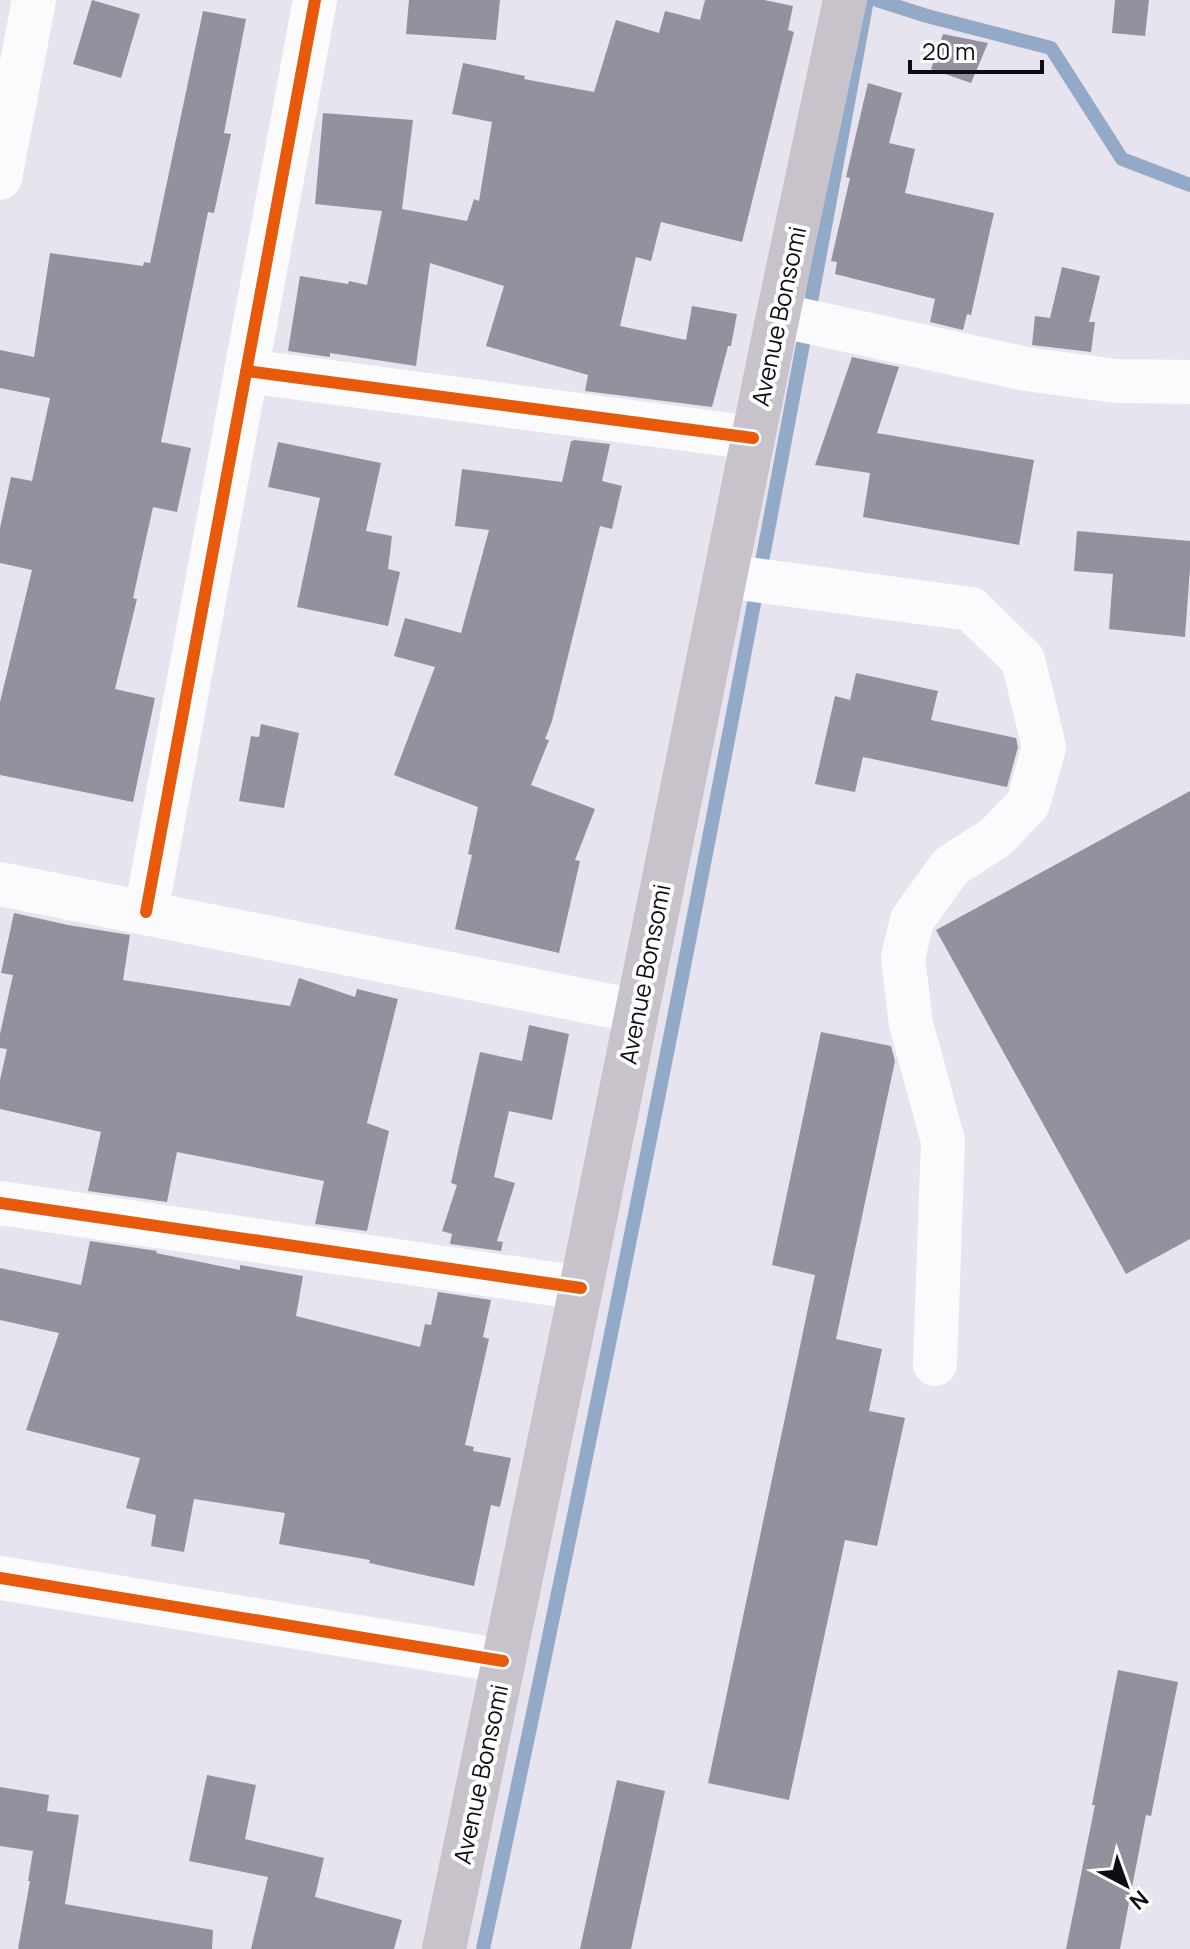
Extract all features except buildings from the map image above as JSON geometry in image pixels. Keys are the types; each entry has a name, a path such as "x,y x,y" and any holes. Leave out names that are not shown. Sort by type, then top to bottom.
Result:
{"main road":[{"name":"Avenue Bonsomi","path":"444,1949 845,0"}],"street":[{"path":"0,178 34,0"},
{"path":"146,912 315,0"},
{"path":"778,315 1026,369 1116,381 1190,382"},
{"path":"246,371 753,438"},
{"path":"725,576 971,609 1023,660 1044,747 1028,804 995,838 951,866 912,920 903,958 911,1024 943,1141 935,1364"},
{"path":"0,884 636,1011"},
{"path":"0,1203 581,1288"},
{"path":"0,1578 503,1661"}],"waterway":[{"path":"483,1949 585,1463 682,976 867,0"},
{"path":"877,0 1051,48 1122,159 1190,185"}],"cycle path":[{"path":"146,912 315,0"},
{"path":"246,371 753,438"},
{"path":"0,1203 581,1288"},
{"path":"0,1578 503,1661"}]}
